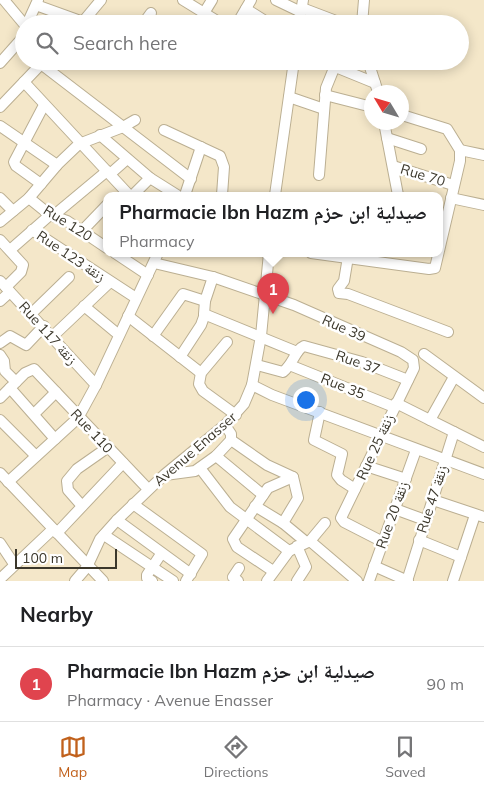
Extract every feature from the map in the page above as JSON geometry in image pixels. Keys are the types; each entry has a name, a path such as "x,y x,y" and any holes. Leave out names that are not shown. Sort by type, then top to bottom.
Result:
{"street":[{"path":"0,7 4,0 18,15"},
{"path":"89,15 101,0"},
{"path":"183,0 207,15"},
{"path":"204,13 212,0"},
{"path":"276,0 322,15"},
{"path":"363,15 364,0"},
{"path":"31,15 37,3 64,15"},
{"path":"242,15 249,4 261,15"},
{"path":"0,63 15,46"},
{"path":"0,107 36,70"},
{"path":"52,70 191,179"},
{"path":"275,192 289,97 291,70"},
{"path":"319,175 325,95 327,84 333,70"},
{"path":"346,70 371,85"},
{"path":"371,70 375,85"},
{"path":"24,82 124,192"},
{"path":"325,95 364,105"},
{"path":"289,97 324,109"},
{"path":"41,184 14,163 44,105"},
{"path":"409,117 447,129 460,150 451,198 443,218"},
{"path":"0,222 29,198 57,165 79,144 123,127 135,120"},
{"path":"0,126 57,165"},
{"path":"164,130 213,151 224,161 222,192"},
{"path":"386,130 398,192"},
{"path":"100,136 150,178 172,192"},
{"path":"387,138 421,149"},
{"path":"186,192 201,147"},
{"path":"460,150 484,155"},
{"path":"10,250 32,230 127,159"},
{"name":"Rue 70","path":"394,166 454,185"},
{"path":"129,192 150,178"},
{"path":"0,198 13,212"},
{"name":"Rue 120","path":"29,198 52,215 67,221 103,246"},
{"path":"451,198 484,205"},
{"path":"81,232 103,209"},
{"name":"Rue 123 زنقة","path":"32,230 136,298"},
{"path":"0,240 22,263 21,272 5,286 0,301"},
{"path":"121,257 148,275"},
{"name":"Avenue Enasser","path":"75,581 88,567 104,536 133,504 164,475 236,415 252,385 257,365 270,257"},
{"path":"341,257 377,257 400,264 433,269 438,266 439,257"},
{"path":"400,264 402,257"},
{"path":"8,482 78,418 96,385 156,258"},
{"name":"Rue 39","path":"156,258 294,306 401,352 413,360 414,368"},
{"path":"348,258 344,281 338,289 339,293 348,294 448,332"},
{"path":"32,313 69,277"},
{"path":"180,357 199,329 205,314 206,301 213,277"},
{"path":"53,336 110,282"},
{"name":"Rue 117 زنقة","path":"5,286 44,326 96,385"},
{"path":"153,336 183,294 206,301"},
{"path":"84,306 119,335"},
{"path":"205,314 297,352 292,366 280,372 257,365"},
{"path":"128,316 201,373"},
{"path":"0,343 10,336 26,345 44,326"},
{"path":"227,342 201,373 199,380 200,388 236,415"},
{"name":"Rue 37","path":"297,352 302,346 307,346 362,362 408,380"},
{"path":"424,354 484,398"},
{"path":"0,355 4,361 5,371 13,385 54,439"},
{"name":"Rue 35","path":"292,366 395,405 484,447"},
{"name":"Rue 25 زنقة","path":"383,542 347,524 341,518 414,368"},
{"name":"Rue 110","path":"13,385 31,369 37,372 78,418 148,489"},
{"path":"430,420 454,377"},
{"path":"0,398 13,385"},
{"path":"252,385 416,450 484,474"},
{"path":"34,414 56,392"},
{"path":"320,412 314,440 342,454 337,474 341,480 355,489"},
{"path":"0,420 36,456"},
{"path":"164,475 200,468 216,456 230,440 230,432 226,425"},
{"name":"Rue 47 زنقة","path":"408,581 425,520 454,432"},
{"path":"230,440 263,463 293,476 297,488 297,502 283,522"},
{"path":"82,506 67,487 67,481 77,469 107,448"},
{"name":"Rue 20 زنقة","path":"368,581 416,450"},
{"path":"216,456 263,495"},
{"path":"2,579 14,564 82,506 123,463"},
{"path":"366,466 406,479"},
{"path":"200,468 230,506 246,520 301,545 357,581"},
{"path":"0,473 103,581"},
{"path":"273,570 244,552 233,541 255,506 273,484 293,476"},
{"path":"433,500 479,516 453,581"},
{"path":"118,520 190,578 203,554 133,504"},
{"path":"255,506 283,522 301,545 306,566 297,581"},
{"path":"395,509 425,520"},
{"path":"267,581 273,570 325,523"},
{"path":"104,536 173,581"},
{"path":"419,540 461,557"},
{"path":"0,543 14,564"},
{"path":"152,581 147,578 161,554"},
{"path":"374,566 408,581"},
{"path":"238,581 234,577 239,568"}],"place":[{"name":"Pharmacie Ibn Hazm صيدلية ابن حزم","path":"273,314"}]}
